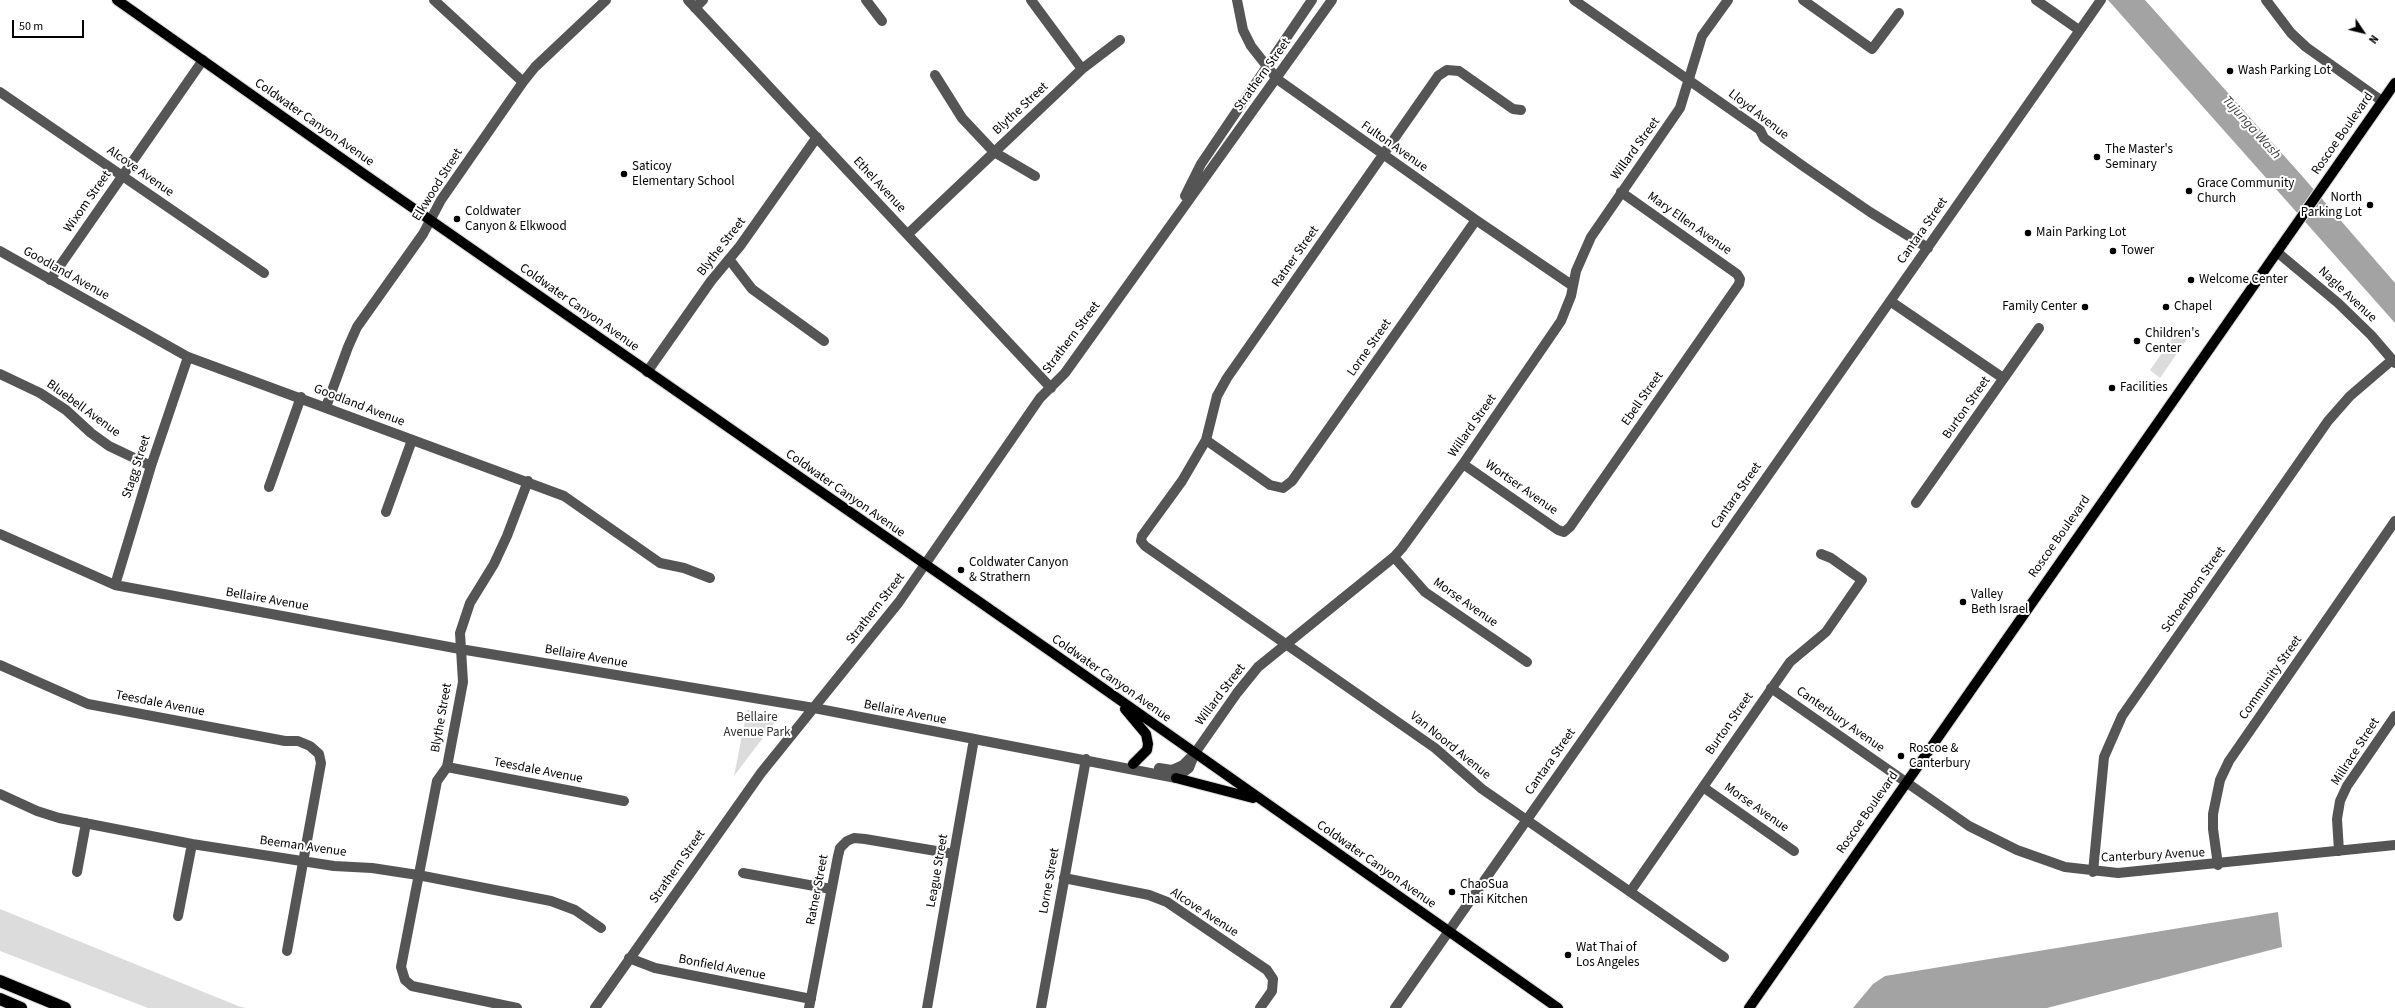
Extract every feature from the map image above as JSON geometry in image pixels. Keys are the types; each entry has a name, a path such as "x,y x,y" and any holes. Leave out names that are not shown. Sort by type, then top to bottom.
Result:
{"highway":[{"path":"0,981 65,1008"},
{"path":"0,1000 21,1008"}],"main road":[{"name":"Coldwater Canyon Avenue","path":"117,0 1558,1008"},
{"name":"Roscoe Boulevard","path":"1749,1008 2395,82"},
{"path":"1117,700 1146,734 1147,750 1133,764"},
{"path":"1176,778 1261,800"}],"street":[{"path":"434,0 523,82"},
{"name":"Elkwood Street","path":"326,407 357,327 423,234 441,200 535,67 606,0"},
{"name":"Ethel Avenue","path":"688,0 1051,388"},
{"path":"695,8 703,0"},
{"path":"866,0 882,21"},
{"path":"1030,0 1082,69"},
{"name":"Fulton Avenue","path":"1237,0 1243,30 1251,46 1277,79 1383,155 1573,286"},
{"name":"Strathern Street","path":"1171,223 1201,164 1312,0"},
{"name":"Strathern Street","path":"595,1008 735,807 886,619 925,566 1040,398 1065,373 1171,223 1277,79 1332,0"},
{"name":"Lloyd Avenue","path":"1574,0 1760,130 1764,138 1803,166 1870,212 1928,248"},
{"name":"Willard Street","path":"1086,760 1098,758 1178,769 1195,754 1247,679 1270,656 1287,644 1394,557 1463,464 1561,320 1571,296 1588,242 1680,108 1702,36 1728,0"},
{"path":"1803,0 1872,49 1899,13"},
{"path":"2036,0 2080,30"},
{"path":"2266,0 2291,33 2306,47 2382,101"},
{"name":"Cantara Street","path":"1395,1008 2100,1"},
{"name":"Blythe Street","path":"908,234 1082,69 1120,40"},
{"name":"Wixom Street","path":"50,280 203,60"},
{"name":"Ratner Street","path":"1141,541 1142,536 1182,481 1206,440 1218,396 1227,378 1438,76 1447,70 1459,71 1513,109 1521,110"},
{"path":"935,75 962,118 994,152 1034,176"},
{"name":"Alcove Avenue","path":"0,92 264,273"},
{"name":"Blythe Street","path":"647,372 817,137"},
{"name":"Mary Ellen Avenue","path":"1621,192 1737,274 1740,279"},
{"name":"Lorne Street","path":"1206,440 1270,486 1283,488 1292,481 1476,220"},
{"name":"Goodland Avenue","path":"0,251 188,357 412,440 528,481 564,496 660,563 684,568 710,578"},
{"name":"Nagle Avenue","path":"2277,252 2338,303 2371,335 2394,361"},
{"path":"729,259 752,289 824,341"},
{"name":"Ebell Street","path":"1564,532 1570,527 1734,290 1740,279"},
{"path":"1890,301 2003,378"},
{"name":"Burton Street","path":"1916,503 2039,328"},
{"name":"Stagg Street","path":"115,585 151,466 188,357"},
{"name":"Schoenborn Street","path":"2093,872 2104,757 2122,716 2328,421 2350,396 2394,361"},
{"name":"Bluebell Avenue","path":"0,374 40,393 66,410 91,433 109,446 151,466"},
{"path":"269,487 301,398"},
{"path":"386,512 412,440"},
{"name":"Wortser Avenue","path":"1463,464 1558,530 1564,532"},
{"name":"Blythe Street","path":"517,1008 412,986 405,980 401,967 437,780 447,767 463,682 460,633 464,617 507,536 528,481"},
{"name":"Community Street","path":"2218,865 2213,829 2213,814 2219,786 2229,761 2395,521"},
{"name":"Bellaire Avenue","path":"0,534 115,585 460,649 814,708 1086,760 1096,764 1176,778"},
{"name":"Van Noord Avenue","path":"1141,541 1145,546 1435,748 1482,789 1724,958"},
{"name":"Burton Street","path":"1630,892 1790,662 1826,632 1862,580 1831,558 1821,554"},
{"name":"Morse Avenue","path":"1394,557 1426,592 1527,662"},
{"name":"Teesdale Avenue","path":"0,665 88,704 285,741 298,741 310,746 319,754 321,763 303,861"},
{"name":"Canterbury Avenue","path":"1771,688 1969,826 1991,839 2043,860 2066,867 2093,872 2118,874 2218,865 2395,845"},
{"name":"Millrace Street","path":"2339,851 2337,819 2340,801 2347,786 2395,716"},
{"name":"League Street","path":"927,1008 974,739"},
{"path":"1176,778 1188,768 1195,754"},
{"name":"Lorne Street","path":"1041,1008 1086,760"},
{"name":"Teesdale Avenue","path":"447,767 624,801"},
{"name":"Morse Avenue","path":"1703,787 1794,851"},
{"name":"Beeman Avenue","path":"0,794 37,811 86,823 192,844 334,866 372,868 418,875 551,901 575,910 601,928"},
{"path":"77,872 86,823"},
{"name":"Ratner Street","path":"810,1004 840,848 847,841 854,838 954,854"},
{"path":"178,916 192,844"},
{"path":"287,951 303,861"},
{"path":"743,873 831,889"},
{"name":"Alcove Avenue","path":"1064,878 1149,895 1166,902 1267,970 1273,979 1272,991 1260,1008"},
{"name":"Bonfield Avenue","path":"630,958 655,968 810,1004"}],"green space":[{"path":"2177,332 2187,339 2160,378 2150,370"},
{"name":"Bellaire Avenue Park","path":"747,710 769,714 775,722 734,776"},
{"path":"0,909 246,1008 148,1008 0,951"}],"water":[{"name":"Tujunga Wash","path":"2108,0 2145,0 2303,177 2395,283 2395,323"},
{"path":"2278,912 2282,947 2047,1008 1853,1008 1873,984 1885,976"}],"place":[{"name":"Wash Parking Lot","path":"2230,71"},
{"name":"The Master's Seminary","path":"2097,157"},
{"name":"Saticoy Elementary School","path":"624,174"},
{"name":"Grace Community Church","path":"2189,191"},
{"name":"North Parking Lot","path":"2370,205"},
{"name":"Coldwater Canyon & Elkwood","path":"457,219"},
{"name":"Main Parking Lot","path":"2028,233"},
{"name":"Tower","path":"2113,251"},
{"name":"Welcome Center","path":"2191,280"},
{"name":"Family Center","path":"2085,307"},
{"name":"Chapel","path":"2166,307"},
{"name":"Children's Center","path":"2137,341"},
{"name":"Facilities","path":"2112,388"},
{"name":"Coldwater Canyon & Strathern","path":"961,570"},
{"name":"Valley Beth Israel","path":"1963,602"},
{"name":"Roscoe & Canterbury","path":"1901,756"},
{"name":"ChaoSua Thai Kitchen","path":"1452,892"},
{"name":"Wat Thai of Los Angeles","path":"1568,955"}]}
